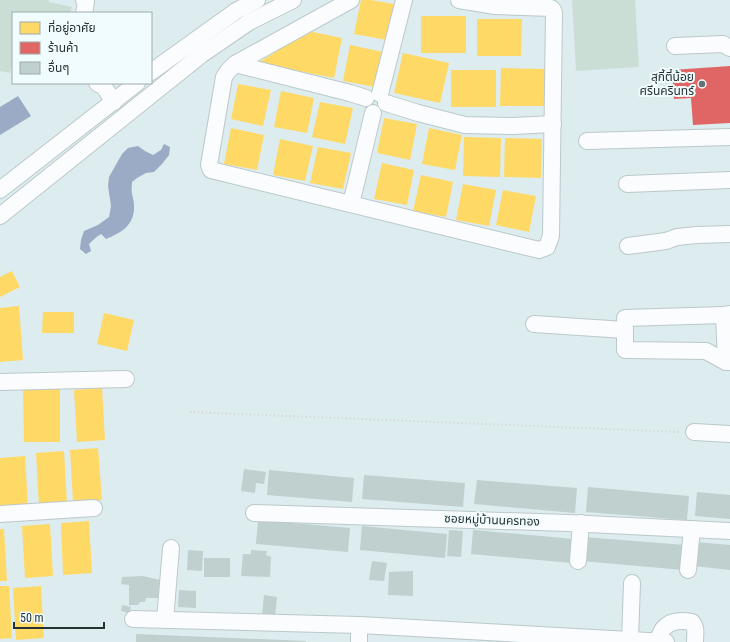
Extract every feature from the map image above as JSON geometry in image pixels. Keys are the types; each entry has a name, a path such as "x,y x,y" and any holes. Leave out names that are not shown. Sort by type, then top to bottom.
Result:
{"street":[{"path":"84,0 86,2 84,12"},
{"path":"152,71 236,11 257,0"},
{"path":"0,216 201,55 250,22 293,0"},
{"path":"351,0 235,64 228,70 224,77 209,165 210,168 212,170 539,250 547,247 551,236 554,13 551,8 496,6 459,0"},
{"path":"351,204 373,113 370,112 365,104 377,98 404,0"},
{"path":"675,46 723,44 730,48"},
{"path":"235,64 350,93 377,98 465,125 513,126 553,124"},
{"path":"99,84 104,87 114,102"},
{"path":"0,190 114,102 132,84"},
{"path":"587,141 730,137"},
{"path":"627,184 730,180"},
{"path":"628,246 666,241 677,237 730,234"},
{"path":"727,315 728,362 706,351 625,350 625,330 625,318 727,315"},
{"path":"534,324 625,330"},
{"path":"0,382 126,379"},
{"path":"694,432 730,434"},
{"path":"0,514 94,508"},
{"name":"ซอยหมู่บ้านนครทอง","path":"254,513 581,523 730,531"},
{"path":"578,561 581,523"},
{"path":"688,570 692,529"},
{"path":"165,620 171,548"},
{"path":"621,640 632,583"},
{"path":"133,620 359,625 662,642 662,630 666,626 677,621 686,620 695,625 695,642"},
{"path":"359,625 359,642"}],"path":[{"path":"190,412 694,432"}],"green space":[{"path":"0,0 49,0 49,2 72,7 70,12 12,12 12,64 10,73 0,71"},
{"path":"572,0 635,0 639,67 576,71"}],"water":[{"path":"18,96 31,116 0,135 0,107"},
{"path":"164,144 170,147 169,155 162,164 154,172 146,173 132,182 134,213 130,223 122,231 106,239 101,234 98,236 89,244 91,251 86,254 80,249 84,231 98,225 109,217 111,206 108,186 109,177 122,154 128,148 138,146 153,155 161,150"}],"building: ที่อยู่อาศัย":[{"path":"361,0 371,0 394,4 387,40 354,34"},
{"path":"421,16 466,16 466,53 421,53"},
{"path":"477,19 522,19 521,56 477,56"},
{"path":"308,31 342,38 334,78 258,63"},
{"path":"350,45 383,52 375,87 343,81"},
{"path":"403,53 449,63 440,103 394,93"},
{"path":"501,68 546,69 545,106 500,106"},
{"path":"451,70 496,70 496,107 451,107"},
{"path":"238,84 271,90 263,126 231,119"},
{"path":"281,91 314,98 307,133 274,127"},
{"path":"320,102 353,108 345,144 312,137"},
{"path":"384,118 417,124 410,160 377,153"},
{"path":"231,128 264,135 257,170 224,164"},
{"path":"429,128 462,135 455,170 422,164"},
{"path":"464,137 501,138 500,177 463,176"},
{"path":"505,138 542,139 541,178 504,177"},
{"path":"280,139 313,146 305,181 273,175"},
{"path":"318,147 351,153 343,189 310,183"},
{"path":"382,163 414,170 407,205 374,199"},
{"path":"421,175 453,182 446,217 413,211"},
{"path":"463,184 496,190 489,226 456,220"},
{"path":"503,190 536,196 529,232 496,225"},
{"path":"12,271 20,287 0,297 0,277"},
{"path":"19,306 23,360 0,362 0,308"},
{"path":"43,312 74,312 74,333 42,333"},
{"path":"104,313 134,320 127,351 97,344"},
{"path":"60,388 60,442 24,442 23,389"},
{"path":"102,388 105,440 77,442 74,390"},
{"path":"98,448 102,500 73,502 70,450"},
{"path":"64,451 67,504 39,506 36,453"},
{"path":"25,456 28,508 0,510 0,458"},
{"path":"89,521 92,573 63,575 61,523"},
{"path":"50,524 53,576 25,578 22,526"},
{"path":"0,529 4,529 7,581 0,581"},
{"path":"0,586 9,586 12,638 0,639"},
{"path":"41,586 44,638 16,640 13,588"}],"building: ร้านค้า":[{"name":"สุกี้ตี๋น้อย ศรีนครินทร์","path":"730,66 730,123 693,125 691,98 674,99 672,70"}],"building: อื่นๆ":[{"path":"244,469 266,472 264,484 256,483 255,493 241,491"},
{"path":"269,470 354,478 352,502 267,495"},
{"path":"364,475 465,483 463,507 362,499"},
{"path":"477,480 577,488 575,513 474,504"},
{"path":"588,487 689,496 687,520 586,512"},
{"path":"697,492 730,495 730,519 695,516"},
{"path":"258,520 350,528 348,552 256,544"},
{"path":"362,526 447,534 445,558 360,550"},
{"path":"449,530 463,531 461,557 447,556"},
{"path":"473,530 574,539 572,563 471,554"},
{"path":"584,537 685,545 683,570 582,561"},
{"path":"696,542 730,545 730,570 694,566"},
{"path":"188,550 203,551 202,571 187,570"},
{"path":"251,550 267,551 266,555 271,557 270,577 241,576 243,554 251,554"},
{"path":"204,558 230,558 230,577 204,577"},
{"path":"372,561 387,563 384,581 369,580"},
{"path":"413,571 413,596 388,595 389,572"},
{"path":"143,576 160,580 158,598 146,598 145,602 140,602 138,605 129,605 129,585 121,584 122,577"},
{"path":"179,590 196,591 196,608 178,607"},
{"path":"264,595 277,597 275,617 262,615"},
{"path":"122,605 131,607 129,613 121,611"},
{"path":"136,634 306,641 306,642 136,642"}],"place":[{"name":"สุกี้ตี๋น้อย ศรีนครินทร์","path":"702,84"}]}
